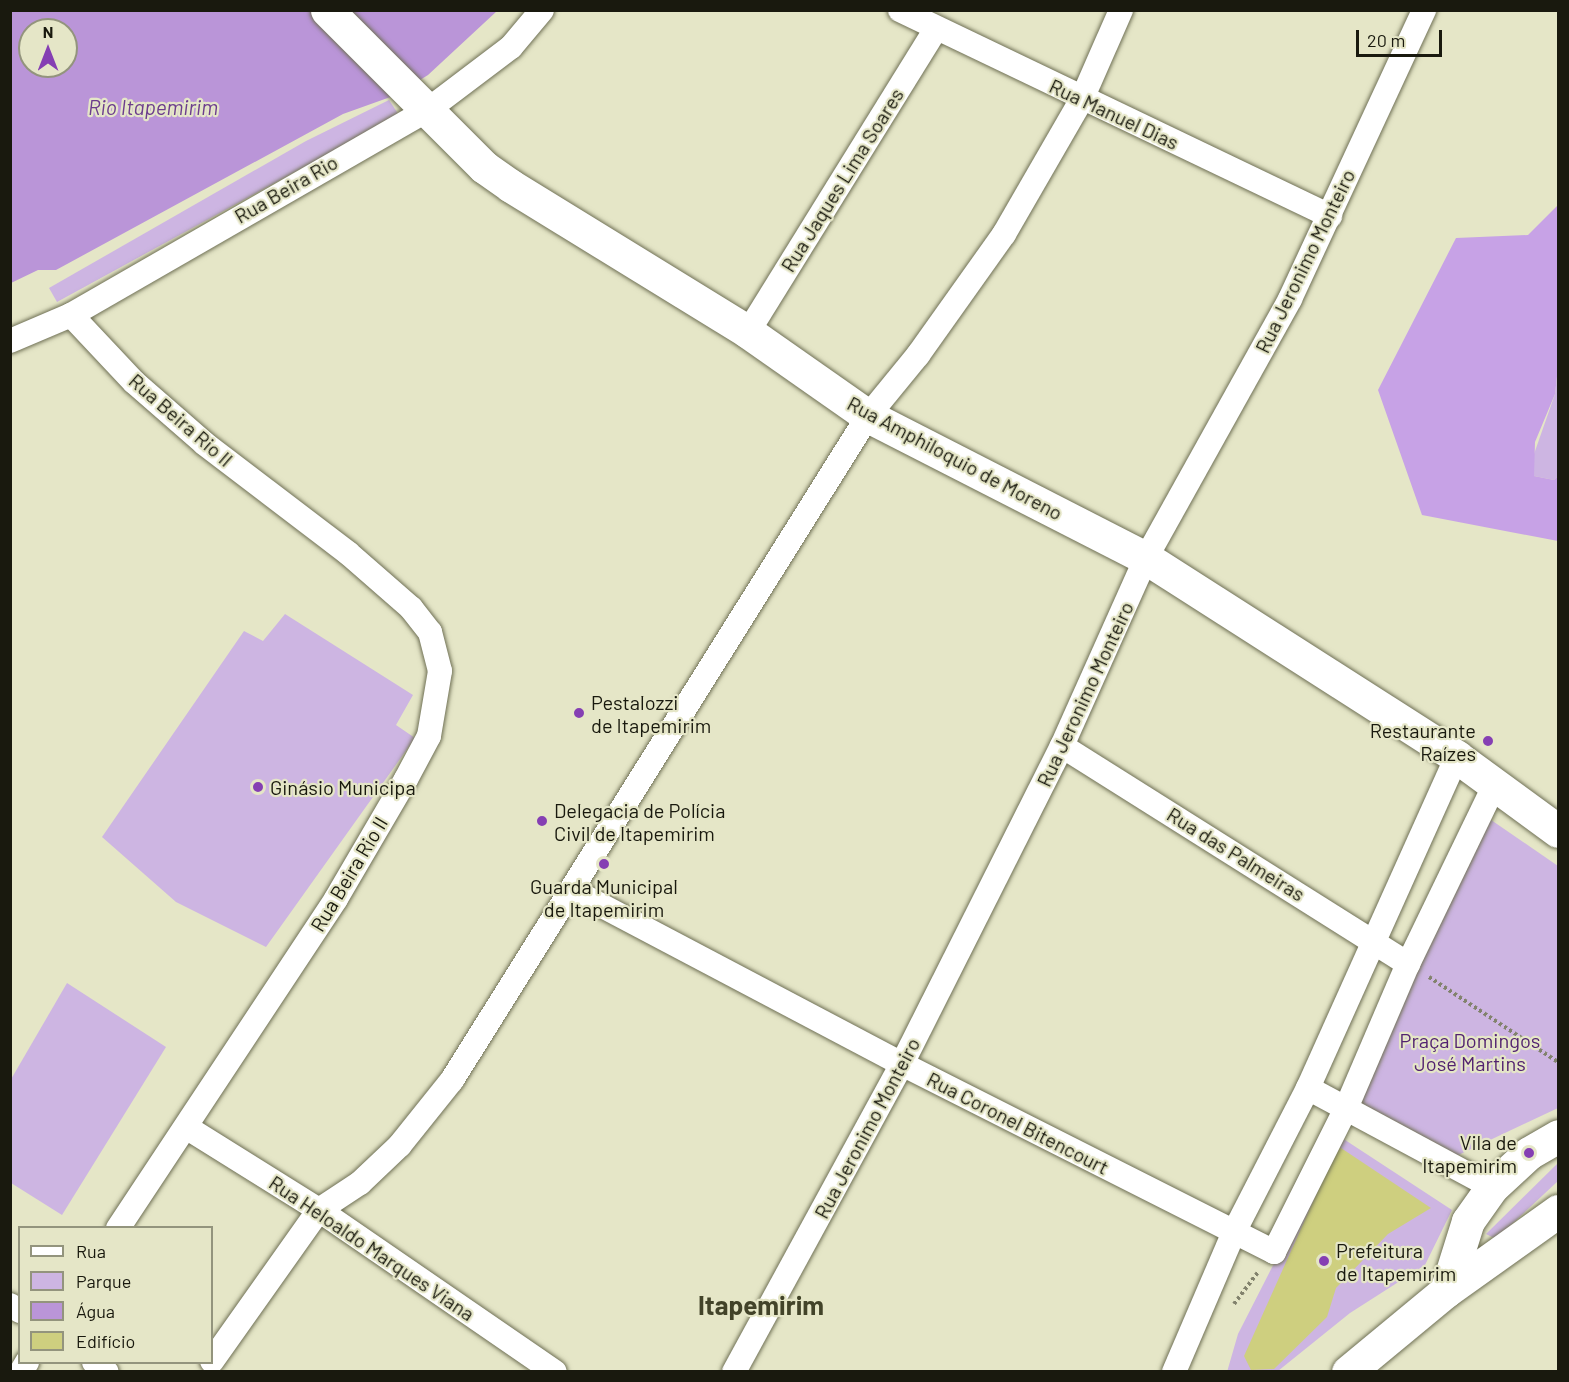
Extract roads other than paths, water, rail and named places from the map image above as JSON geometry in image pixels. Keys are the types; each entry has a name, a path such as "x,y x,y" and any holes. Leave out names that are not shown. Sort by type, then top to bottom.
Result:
{"main road":[{"name":"Rua Amphiloquio de Moreno","path":"327,10 421,101 484,167 748,332 868,416 1146,558 1457,757 1495,784"},
{"path":"1495,784 1558,831"},
{"path":"1446,1291 1468,1221 1492,1187 1529,1153 1558,1136"},
{"path":"1347,1371 1446,1291 1558,1211"}],"street":[{"name":"Rua Beira Rio","path":"10,341 70,315 511,47 542,10"},
{"name":"Rua Manuel Dias","path":"900,10 1329,216"},
{"path":"213,1359 319,1210 360,1182 416,1126 452,1080 868,416 918,355 1004,234 1082,99 1121,10"},
{"name":"Rua Jeronimo Monteiro","path":"734,1371 902,1064 1062,746 1146,558 1290,299 1423,11"},
{"name":"Rua Jaques Lima Soares","path":"748,332 936,29"},
{"name":"Rua Beira Rio II","path":"70,315 134,382 205,444 383,581 430,632 438,651 440,693 429,736 336,899 119,1226"},
{"name":"Rua das Palmeiras","path":"1062,746 1376,940 1408,964"},
{"path":"1182,1367 1234,1232 1308,1088 1457,757"},
{"path":"1347,1106 1408,964 1495,784"},
{"name":"Rua Coronel Bitencourt","path":"572,890 902,1064 1274,1252 1347,1106"},
{"path":"1308,1088 1347,1106 1492,1187"},
{"name":"Rua Heloaldo Marques Viana","path":"186,1127 319,1210 555,1371"}],"water":[{"name":"Rio Itapemirim","path":"11,11 497,11 428,75 396,95 343,114 56,270 38,270 11,283"}],"place":[{"name":"Pestalozzi de Itapemirim","path":"579,713"},
{"name":"Restaurante Raízes","path":"1488,741"},
{"name":"Ginásio Municipa","path":"258,787"},
{"name":"Delegacia de Polícia Civil de Itapemirim","path":"542,821"},
{"name":"Guarda Municipal de Itapemirim","path":"604,864"},
{"name":"Vila de Itapemirim","path":"1529,1153"},
{"name":"Prefeitura de Itapemirim","path":"1324,1261"}],"district":[{"name":"Itapemirim","path":"761,1305"}],"park label":[{"name":"Praça Domingos José Martins","path":"1470,1052"}]}
